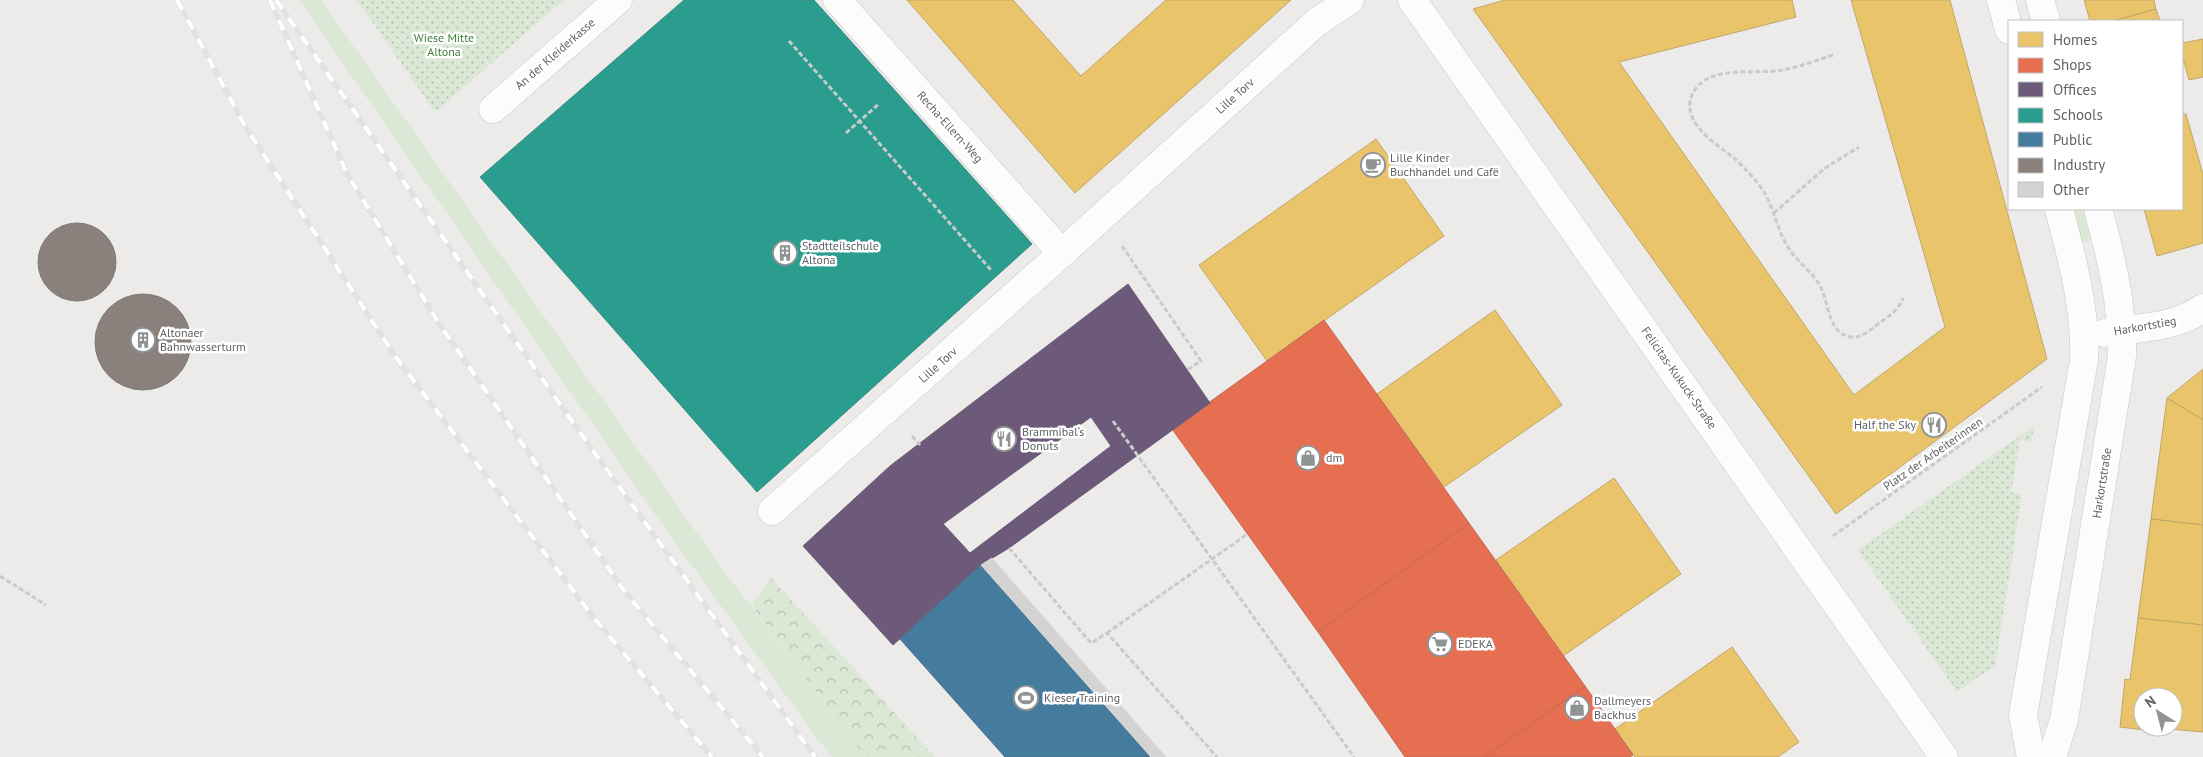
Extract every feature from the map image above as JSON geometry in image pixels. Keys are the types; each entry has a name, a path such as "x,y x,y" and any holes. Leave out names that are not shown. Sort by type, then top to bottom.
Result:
{"street":[{"name":"An der Kleiderkasse","path":"493,109 618,0"},
{"name":"Recha-Ellern-Weg","path":"838,0 1062,253"},
{"name":"Lille Torv","path":"772,512 1318,21 1350,0"},
{"name":"Felicitas-Kukuck-Straße","path":"1412,0 1944,757"},
{"path":"2001,0 2008,26"},
{"path":"2040,0 2046,20"},
{"path":"2031,757 2023,714 2084,360 2085,336 2070,254 2059,210"},
{"name":"Harkortstraße","path":"2052,757 2064,720 2122,356 2123,330 2098,210"},
{"name":"Harkortstieg","path":"2085,336 2171,322 2185,318 2203,308"}],"path":[{"path":"789,41 996,276"},
{"path":"1833,55 1782,71 1754,70 1718,75 1701,83 1695,89 1690,98 1689,108 1698,127 1709,140 1741,166 1763,191 1785,243 1794,257 1816,278 1822,290 1827,312 1840,332 1851,337 1862,335 1898,309 1903,298"},
{"path":"846,133 884,100"},
{"path":"1774,214 1825,168 1859,147"},
{"path":"1102,217 1201,361 1187,370"},
{"name":"Platz der Arbeiterinnen","path":"1804,556 2045,385 2080,386"},
{"path":"1113,421 1354,757"},
{"path":"1009,548 1091,643 1246,535"},
{"path":"0,576 46,605"},
{"path":"1106,633 1217,757"}],"green space":[{"path":"299,0 321,0 718,563 865,757 833,757 816,737 661,523"},
{"name":"Wiese Mitte Altona","path":"357,0 564,0 435,112"},
{"path":"2069,210 2086,210 2093,236 2089,241 2081,242"},
{"path":"2034,426 2031,442 2020,440 2011,492 2022,494 1995,666 1957,692 1858,550"},
{"path":"771,578 935,757 865,757 751,605"}],"building: Homes":[{"path":"907,0 1013,0 1081,76 1166,0 1291,0 1075,193"},
{"path":"1505,0 1792,0 1796,17 1619,62 1854,395 1945,327 1851,0 1950,0 2047,359 1836,514 1473,9"},
{"path":"2084,0 2154,0 2156,9 2117,20 2090,20"},
{"path":"2156,9 2160,20 2117,20"},
{"path":"2203,39 2203,77 2189,80 2183,59 2183,43"},
{"path":"2186,114 2203,174 2203,243 2157,256 2144,210 2183,210 2183,115"},
{"path":"1376,139 1444,236 1267,361 1199,265"},
{"path":"1495,310 1562,405 1444,487 1377,394"},
{"path":"2203,369 2203,420 2167,398"},
{"path":"2167,398 2203,420 2203,525 2151,519"},
{"path":"1614,478 1681,574 1563,656 1496,560"},
{"path":"2151,519 2203,525 2203,625 2138,618"},
{"path":"2138,618 2203,625 2203,732 2183,730 2183,687 2133,687 2133,729 2120,727 2125,679 2130,680"},
{"path":"1732,647 1799,742 1778,757 1635,757 1615,729"}],"building: Shops":[{"name":"dm","path":"1324,320 1469,523 1318,632 1172,429"},
{"name":"EDEKA","path":"1469,523 1585,686 1485,757 1405,757 1318,632"},
{"name":"Dallmeyers Backhus","path":"1585,686 1633,755 1630,757 1485,757"}],"building: Offices":[{"path":"1128,284 1210,403 1009,548 981,565 970,553 1111,446 1091,417 943,524 890,466"},
{"path":"890,466 981,565 893,645 803,546"}],"building: Schools":[{"name":"Stadtteilschule Altona","path":"684,0 814,0 1032,244 757,492 480,177"}],"building: Public":[{"name":"Kieser Training","path":"981,565 1151,757 1005,757 900,639"}],"building: Industry":[{"path":"77,223 92,226 105,234 113,247 116,262 113,277 105,290 92,298 77,301 62,298 49,290 41,277 38,262 41,247 49,234 62,226"},
{"name":"Altonaer Bahnwasserturm","path":"143,294 161,298 177,308 187,324 191,342 187,360 177,376 161,386 143,390 125,386 109,376 99,360 95,342 99,324 109,308 125,298"}],"building: Other":[{"path":"992,558 1166,757 1151,757 981,565"}],"railway":[{"path":"177,0 245,126 395,356 594,618 712,757"},
{"path":"270,0 347,174 440,325 625,592 763,757"},
{"path":"276,0 581,434 815,757"}],"place":[{"name":"Lille Kinder Buchhandel und Cafë","path":"1373,165"},
{"name":"Stadtteilschule Altona","path":"785,253"},
{"name":"Altonaer Bahnwasserturm","path":"143,340"},
{"name":"Half the Sky","path":"1934,425"},
{"name":"Brammibal‘s Donuts","path":"1004,439"},
{"name":"dm","path":"1308,458"},
{"name":"EDEKA","path":"1440,644"},
{"name":"Kieser Training","path":"1026,698"},
{"name":"Dallmeyers Backhus","path":"1577,708"}]}
